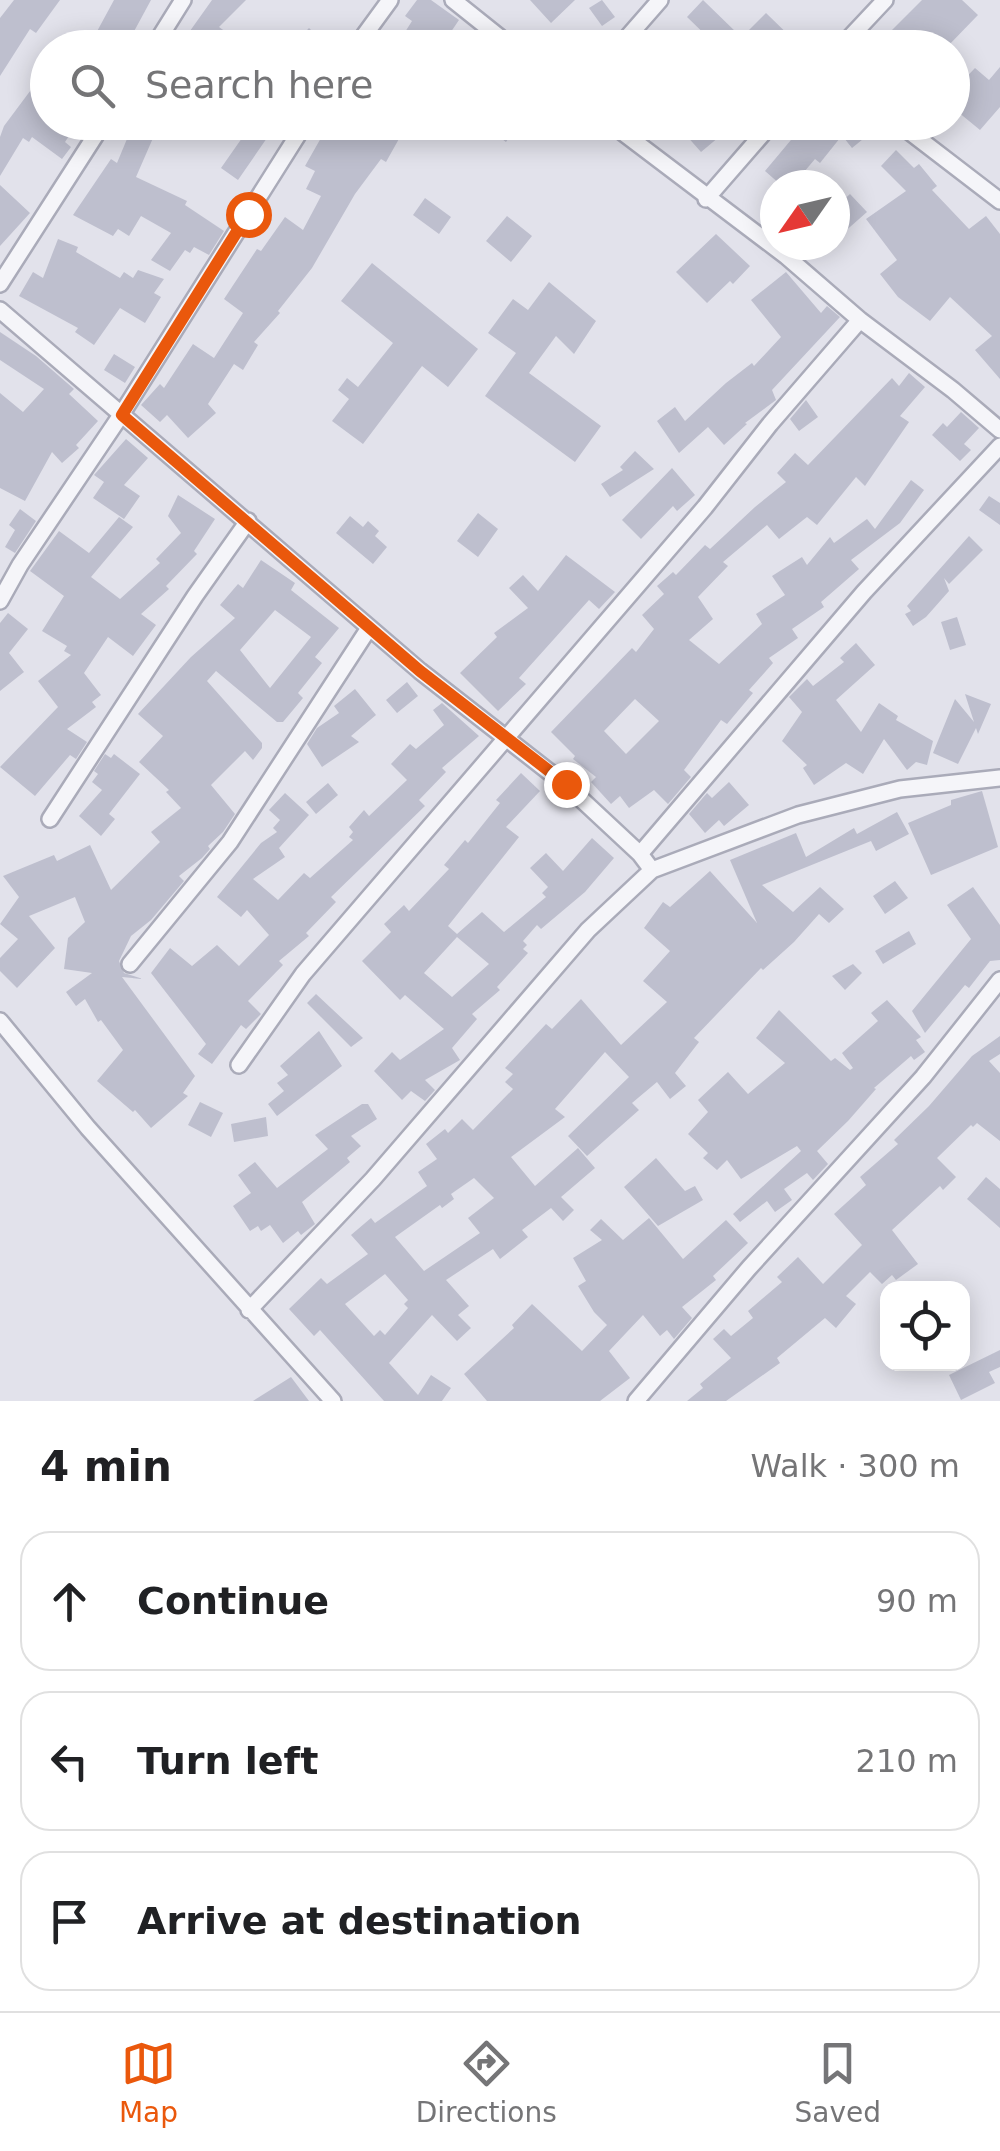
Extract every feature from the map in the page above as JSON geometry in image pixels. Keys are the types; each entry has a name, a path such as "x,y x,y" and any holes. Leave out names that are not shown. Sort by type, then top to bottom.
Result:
{"street":[{"path":"165,30 184,0"},
{"path":"369,30 390,0"},
{"path":"453,0 490,30"},
{"path":"634,30 660,0"},
{"path":"857,30 885,0"},
{"path":"0,284 92,140"},
{"path":"0,601 295,140"},
{"path":"632,140 786,256 1000,430"},
{"path":"706,198 757,140"},
{"path":"920,140 1000,201"},
{"path":"0,310 369,628 566,784 652,870"},
{"path":"239,1065 303,974 705,507 786,404 860,320"},
{"path":"640,854 864,592 1000,446"},
{"path":"50,819 248,522"},
{"path":"130,964 230,842 369,628"},
{"path":"250,1310 372,1179 588,930 652,870 798,815 900,789 1000,778"},
{"path":"636,1401 749,1268 923,1077 1000,980"},
{"path":"0,1020 88,1128 334,1401"}],"building":[{"path":"14,0 60,0 38,30 30,29 0,76 0,18"},
{"path":"114,0 151,0 135,30 98,30"},
{"path":"212,0 246,0 219,27 223,30 191,30"},
{"path":"417,0 431,0 459,20 452,30 406,30 412,21 405,16"},
{"path":"530,0 575,0 551,23"},
{"path":"602,0 615,17 602,26 589,8"},
{"path":"703,0 734,30 700,30 687,17"},
{"path":"922,0 962,0 978,15 963,30 892,30"},
{"path":"766,13 783,30 749,30"},
{"path":"1000,67 1000,107 980,130 970,122 970,73 975,68 989,80"},
{"path":"30,91 30,140 29,142 23,138 0,176 0,137"},
{"path":"36,140 66,140 71,147 62,159"},
{"path":"127,140 152,140 136,177 187,201 185,205 224,231 209,255 194,247 190,253 185,250 170,271 151,260 171,233 141,216 129,236 118,229 113,236 73,215 111,159 117,163"},
{"path":"241,140 266,140 238,180 221,168"},
{"path":"320,140 398,140 386,162 381,159 355,194 312,268 280,313 254,342 258,345 243,370 234,364 208,404 216,413 188,438 167,415 160,422 141,405 160,384 164,388 193,344 214,358 243,313 224,299 257,249 261,251 285,217 303,230 321,196 306,189 315,171 305,166"},
{"path":"690,140 715,140 701,152"},
{"path":"791,140 838,140 820,163 815,159 806,170 766,170"},
{"path":"846,140 862,140 852,148"},
{"path":"896,150 914,168 919,164 937,186 932,190 969,229 986,216 1000,234 1000,379 975,350 992,336 950,297 930,321 898,297 880,274 897,260 866,219 906,191 881,166"},
{"path":"0,185 30,213 0,246"},
{"path":"850,194 867,212 850,227"},
{"path":"425,198 451,217 439,234 413,215"},
{"path":"507,216 532,236 511,262 486,241"},
{"path":"716,234 750,266 707,303 676,272"},
{"path":"58,239 78,247 76,252 120,278 124,272 133,278 138,270 164,279 154,293 161,297 145,323 120,308 94,345 75,332 78,328 19,296 33,272 43,278"},
{"path":"372,263 478,349 448,387 422,366 363,444 332,421 349,399 338,390 347,378 358,387 393,343 341,301"},
{"path":"786,272 821,313 827,306 840,317 772,390 776,400 724,445 708,427 679,453 657,421 675,407 685,421 726,383 752,363 754,366 781,337 751,300"},
{"path":"549,282 596,321 574,354 556,336 529,373 601,426 575,462 485,396 516,353 488,333 513,299 528,310"},
{"path":"0,332 74,389 69,394 98,421 76,445 79,448 62,463 52,452 25,501 0,488 0,393 23,412 44,389 0,360"},
{"path":"114,354 135,367 125,383 104,370"},
{"path":"909,373 925,387 900,416 909,422 865,486 856,477 817,525 807,517 779,539 767,525 723,562 728,566 698,597 713,619 689,640 719,664 762,624 756,614 785,595 772,576 802,557 807,565 830,537 834,543 867,519 875,529 911,480 924,490 900,523 851,560 859,569 821,602 824,607 792,629 798,638 769,658 773,663 749,690 753,693 727,724 721,720 684,770 691,777 668,804 654,790 629,808 620,796 611,804 591,782 596,777 573,759 575,756 551,732 632,648 636,652 654,629 642,615 664,594 657,586 673,572 676,575 705,545 710,549 786,482 777,473 795,453 808,465 892,378 899,386","holes":["635,699 659,721 626,754 604,731"]},
{"path":"806,400 818,417 799,431 790,419"},
{"path":"961,412 979,428 964,444 971,450 960,461 932,435 943,423 947,427"},
{"path":"126,439 148,458 124,485 140,496 124,519 93,498 104,482 94,475"},
{"path":"635,451 654,469 610,497 601,484 623,470 620,467"},
{"path":"672,468 695,495 677,511 673,506 641,539 622,520"},
{"path":"178,495 215,519 194,551 197,554 166,586 169,589 141,614 156,625 133,656 108,637 84,673 101,695 92,702 96,707 67,729 87,742 76,759 70,755 35,796 0,767 58,707 38,681 71,655 64,651 67,646 42,631 64,596 30,571 59,531 89,553 119,517 133,527 91,577 120,599 160,563 156,559 181,533 168,516"},
{"path":"989,496 1000,503 1000,525 979,510"},
{"path":"20,509 36,521 15,553 5,547 15,530 9,525"},
{"path":"478,513 498,529 478,557 457,541"},
{"path":"350,516 363,527 368,521 379,531 375,536 387,547 373,564 336,533"},
{"path":"969,536 983,550 949,584 944,578 949,591 913,626 905,614 911,611 907,606"},
{"path":"566,555 615,592 599,609 589,600 519,678 526,684 498,711 460,673 497,637 494,633 528,608 509,588 523,575 538,591"},
{"path":"261,560 295,583 291,590 339,628 315,657 322,663 298,693 303,698 283,722 277,722 216,671 207,681 262,743 262,748 253,760 245,751 211,785 235,814 202,858 179,876 184,881 151,920 131,936 119,961 124,973 143,979 122,977 195,1076 183,1093 188,1096 151,1128 135,1110 97,1081 123,1050 101,1020 98,1022 85,999 76,1006 66,992 92,973 64,969 68,938 85,922 75,897 29,916 55,948 17,988 0,971 0,958 18,939 0,924 19,897 3,876 54,855 57,861 90,845 111,890 160,842 151,832 181,808 166,792 169,790 139,762 163,736 138,714 191,657 235,618 220,605 238,584 243,588","holes":["275,610 311,637 270,688 240,650"]},
{"path":"8,613 28,629 9,653 24,672 0,691 0,623"},
{"path":"957,617 966,645 950,650 941,622"},
{"path":"856,643 875,665 836,700 861,732 879,703 898,716 896,720 933,741 927,765 916,762 907,770 884,739 863,774 846,763 814,785 803,768 807,765 782,741 802,712 789,697 807,679 813,686 844,662 840,658"},
{"path":"407,682 418,696 397,713 386,700"},
{"path":"355,689 376,715 351,736 359,742 322,767 307,744 317,728 339,713 334,706"},
{"path":"965,694 991,704 978,734 976,728 958,764 933,753 955,699 974,722"},
{"path":"442,703 479,736 442,768 446,772 419,800 425,806 331,897 336,902 306,933 309,936 279,961 283,965 248,1001 261,1014 246,1029 241,1025 212,1064 198,1054 206,1044 151,973 170,948 192,966 217,945 239,966 269,935 247,910 241,917 217,897 261,843 277,832 273,828 280,820 269,810 285,793 309,815 279,848 285,857 253,879 278,900 304,873 310,878 353,840 349,827 364,810 369,816 407,780 391,764 410,744 416,749 444,725 433,710"},
{"path":"105,754 111,758 114,754 140,774 109,814 115,819 101,836 79,816 102,790 92,782"},
{"path":"521,773 540,791 506,827 519,837 448,926 457,934 482,912 504,932 546,897 542,893 548,887 530,868 546,853 563,871 592,838 614,858 585,892 541,929 537,925 523,941 527,945 523,949 528,953 497,987 500,990 472,1014 477,1019 452,1048 460,1060 425,1080 435,1090 425,1101 411,1091 402,1100 374,1071 392,1052 400,1060 444,1029 405,995 400,1000 362,961 391,932 384,924 404,905 409,911 449,869 444,865 465,840 468,843 500,803 496,800","holes":["457,937 489,964 452,997 424,973"]},
{"path":"729,782 749,805 724,826 719,820 705,833 689,814 707,793 712,798"},
{"path":"328,783 338,795 316,814 306,802"},
{"path":"982,791 998,847 931,875 908,823 951,805 951,800"},
{"path":"897,812 909,834 876,851 871,841 762,885 793,912 820,887 844,909 829,923 819,914 694,1038 699,1042 675,1073 686,1086 670,1099 657,1082 632,1103 639,1110 587,1156 568,1136 629,1077 605,1052 555,1109 565,1117 511,1157 535,1186 578,1148 595,1168 561,1197 574,1210 563,1221 551,1208 522,1230 528,1237 500,1259 493,1249 446,1280 469,1306 458,1315 471,1328 457,1341 432,1315 389,1363 418,1395 431,1375 451,1388 442,1401 384,1401 320,1330 314,1336 289,1309 321,1278 327,1284 368,1254 351,1235 371,1218 375,1223 427,1186 418,1172 437,1159 426,1144 445,1129 448,1133 462,1119 473,1130 513,1089 505,1082 513,1074 505,1068 546,1024 552,1029 581,999 621,1045 667,1002 643,981 670,951 644,928 663,902 670,907 710,871 757,923 730,860 796,833 806,857 854,828 857,834","holes":["474,1178 494,1198 468,1218 480,1233 424,1271 395,1237 440,1205 442,1208 454,1199 451,1194","385,1274 408,1300 404,1304 408,1308 385,1335 380,1330 374,1336 345,1304"]},
{"path":"895,881 908,898 885,914 873,896"},
{"path":"973,887 1000,925 1000,960 990,961 969,988 965,985 925,1033 912,1011 971,939 947,905"},
{"path":"909,931 916,944 883,964 875,951"},
{"path":"853,964 862,973 845,990 832,976"},
{"path":"316,994 363,1038 351,1047 307,1003"},
{"path":"887,1000 921,1037 916,1040 925,1052 914,1060 911,1056 874,1088 817,1151 828,1164 813,1180 807,1173 784,1189 792,1200 775,1212 767,1201 740,1222 733,1214 801,1151 797,1146 741,1179 727,1160 717,1170 703,1158 708,1153 688,1134 708,1112 698,1100 728,1072 748,1094 785,1063 756,1038 779,1010 831,1061 835,1058 850,1070 853,1068 842,1053 878,1021 871,1013"},
{"path":"319,1031 342,1066 277,1116 268,1104 284,1091 277,1083 288,1075 280,1066"},
{"path":"1000,1036 1000,1054 989,1061 1000,1073 1000,1141 977,1123 937,1158 956,1177 943,1190 940,1186 892,1230 918,1264 896,1280 892,1275 880,1282 870,1272 846,1296 856,1304 836,1328 825,1318 777,1358 780,1363 726,1401 687,1401 703,1388 700,1384 731,1358 713,1339 724,1329 731,1336 753,1318 748,1311 782,1282 777,1277 798,1257 823,1284 862,1245 834,1214 866,1185 860,1177 898,1144 894,1140 972,1056"},
{"path":"200,1102 223,1113 211,1137 188,1125"},
{"path":"362,1104 368,1104 377,1119 351,1136 361,1146 347,1158 350,1162 302,1202 315,1224 283,1243 270,1225 261,1231 258,1226 250,1231 233,1206 251,1193 238,1175 255,1162 277,1188 328,1149 315,1135"},
{"path":"266,1117 268,1136 234,1142 231,1124"},
{"path":"656,1158 685,1191 695,1186 703,1200 658,1226 624,1187"},
{"path":"986,1177 1000,1189 1000,1228 967,1199"},
{"path":"649,1218 683,1259 726,1220 748,1243 713,1276 716,1280 682,1307 692,1318 674,1339 667,1330 660,1336 643,1315 609,1351 630,1378 600,1401 487,1401 464,1374 514,1328 512,1325 532,1304 582,1351 607,1325 578,1286 586,1281 573,1258 602,1240 590,1230 601,1219 623,1240"},
{"path":"1000,1350 1000,1367 989,1372 995,1383 961,1400 949,1375 970,1371 970,1365"},
{"path":"291,1377 309,1401 253,1401"}],"route":[{"path":"248,214 122,415 420,671 566,784"}]}
